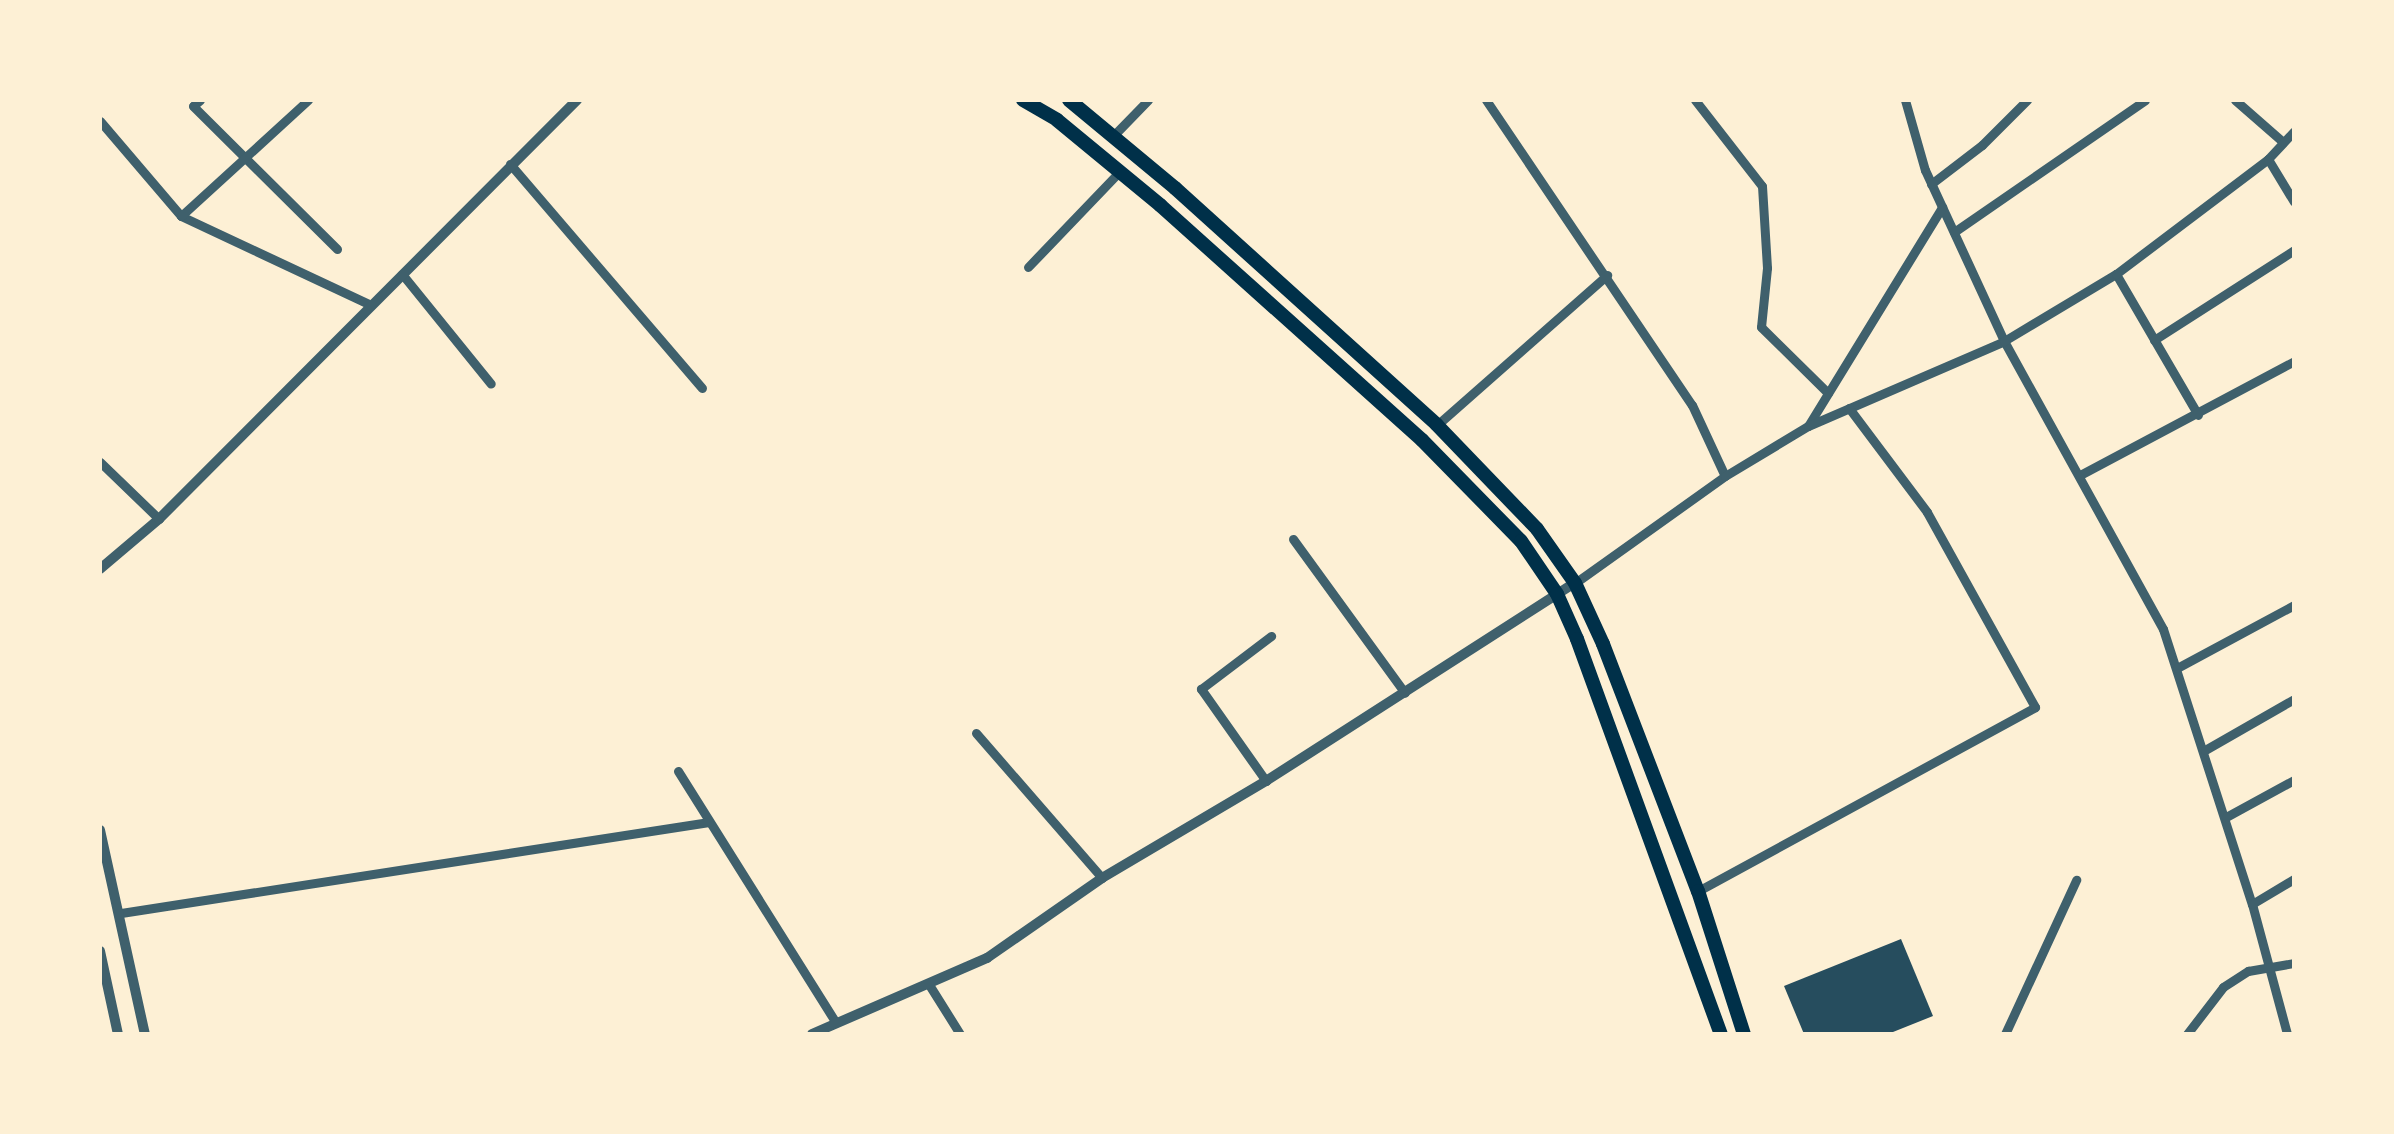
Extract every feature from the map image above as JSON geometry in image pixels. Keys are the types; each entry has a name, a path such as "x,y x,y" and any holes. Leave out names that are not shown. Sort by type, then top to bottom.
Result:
{"highway":[{"path":"1024,100 1057,120 1120,171 1462,479 1520,541 1557,594 1721,1034"},
{"path":"1069,100 1114,135 1437,424 1537,529 1575,583 1698,891 1744,1034"}],"street":[{"path":"200,100 194,106 337,249"},
{"path":"181,216 308,100"},
{"path":"558,117 562,100"},
{"path":"100,569 159,519 577,100"},
{"path":"1114,135 1148,100"},
{"path":"1486,100 1692,405 1725,476"},
{"path":"1695,100 1762,186 1768,268 1761,328 1828,393"},
{"path":"1905,100 1931,184 2004,341 2164,628 2271,966 2287,1034"},
{"path":"1931,184 1982,145 2027,100"},
{"path":"1954,232 2146,100"},
{"path":"2236,100 2283,142"},
{"path":"100,121 181,216 371,305"},
{"path":"812,1034 987,958 1102,878 1405,694 1575,583 1725,476 1808,426 2004,341 2116,274 2268,159 2294,131"},
{"path":"2268,159 2294,202"},
{"path":"510,164 702,388"},
{"path":"1028,268 1120,171"},
{"path":"1808,426 1942,207"},
{"path":"2154,340 2294,250"},
{"path":"402,274 491,384"},
{"path":"1437,424 1607,274"},
{"path":"2116,274 2198,415"},
{"path":"2080,475 2198,415 2294,360"},
{"path":"1698,891 2035,708 1927,512 1849,408"},
{"path":"100,462 159,519"},
{"path":"1293,539 1405,694"},
{"path":"2177,668 2294,605"},
{"path":"1266,781 1200,690 1271,636"},
{"path":"2204,750 2294,698"},
{"path":"976,733 1102,878"},
{"path":"678,770 836,1024"},
{"path":"2226,818 2294,780"},
{"path":"121,914 708,822"},
{"path":"100,830 145,1034"},
{"path":"2252,904 2294,879"},
{"path":"2005,1034 2076,880"},
{"path":"100,951 118,1034"},
{"path":"2187,1034 2223,987 2248,972 2294,964"},
{"path":"928,984 960,1034"}],"building":[{"path":"1901,939 1933,1016 1888,1034 1804,1034 1784,986"}]}
